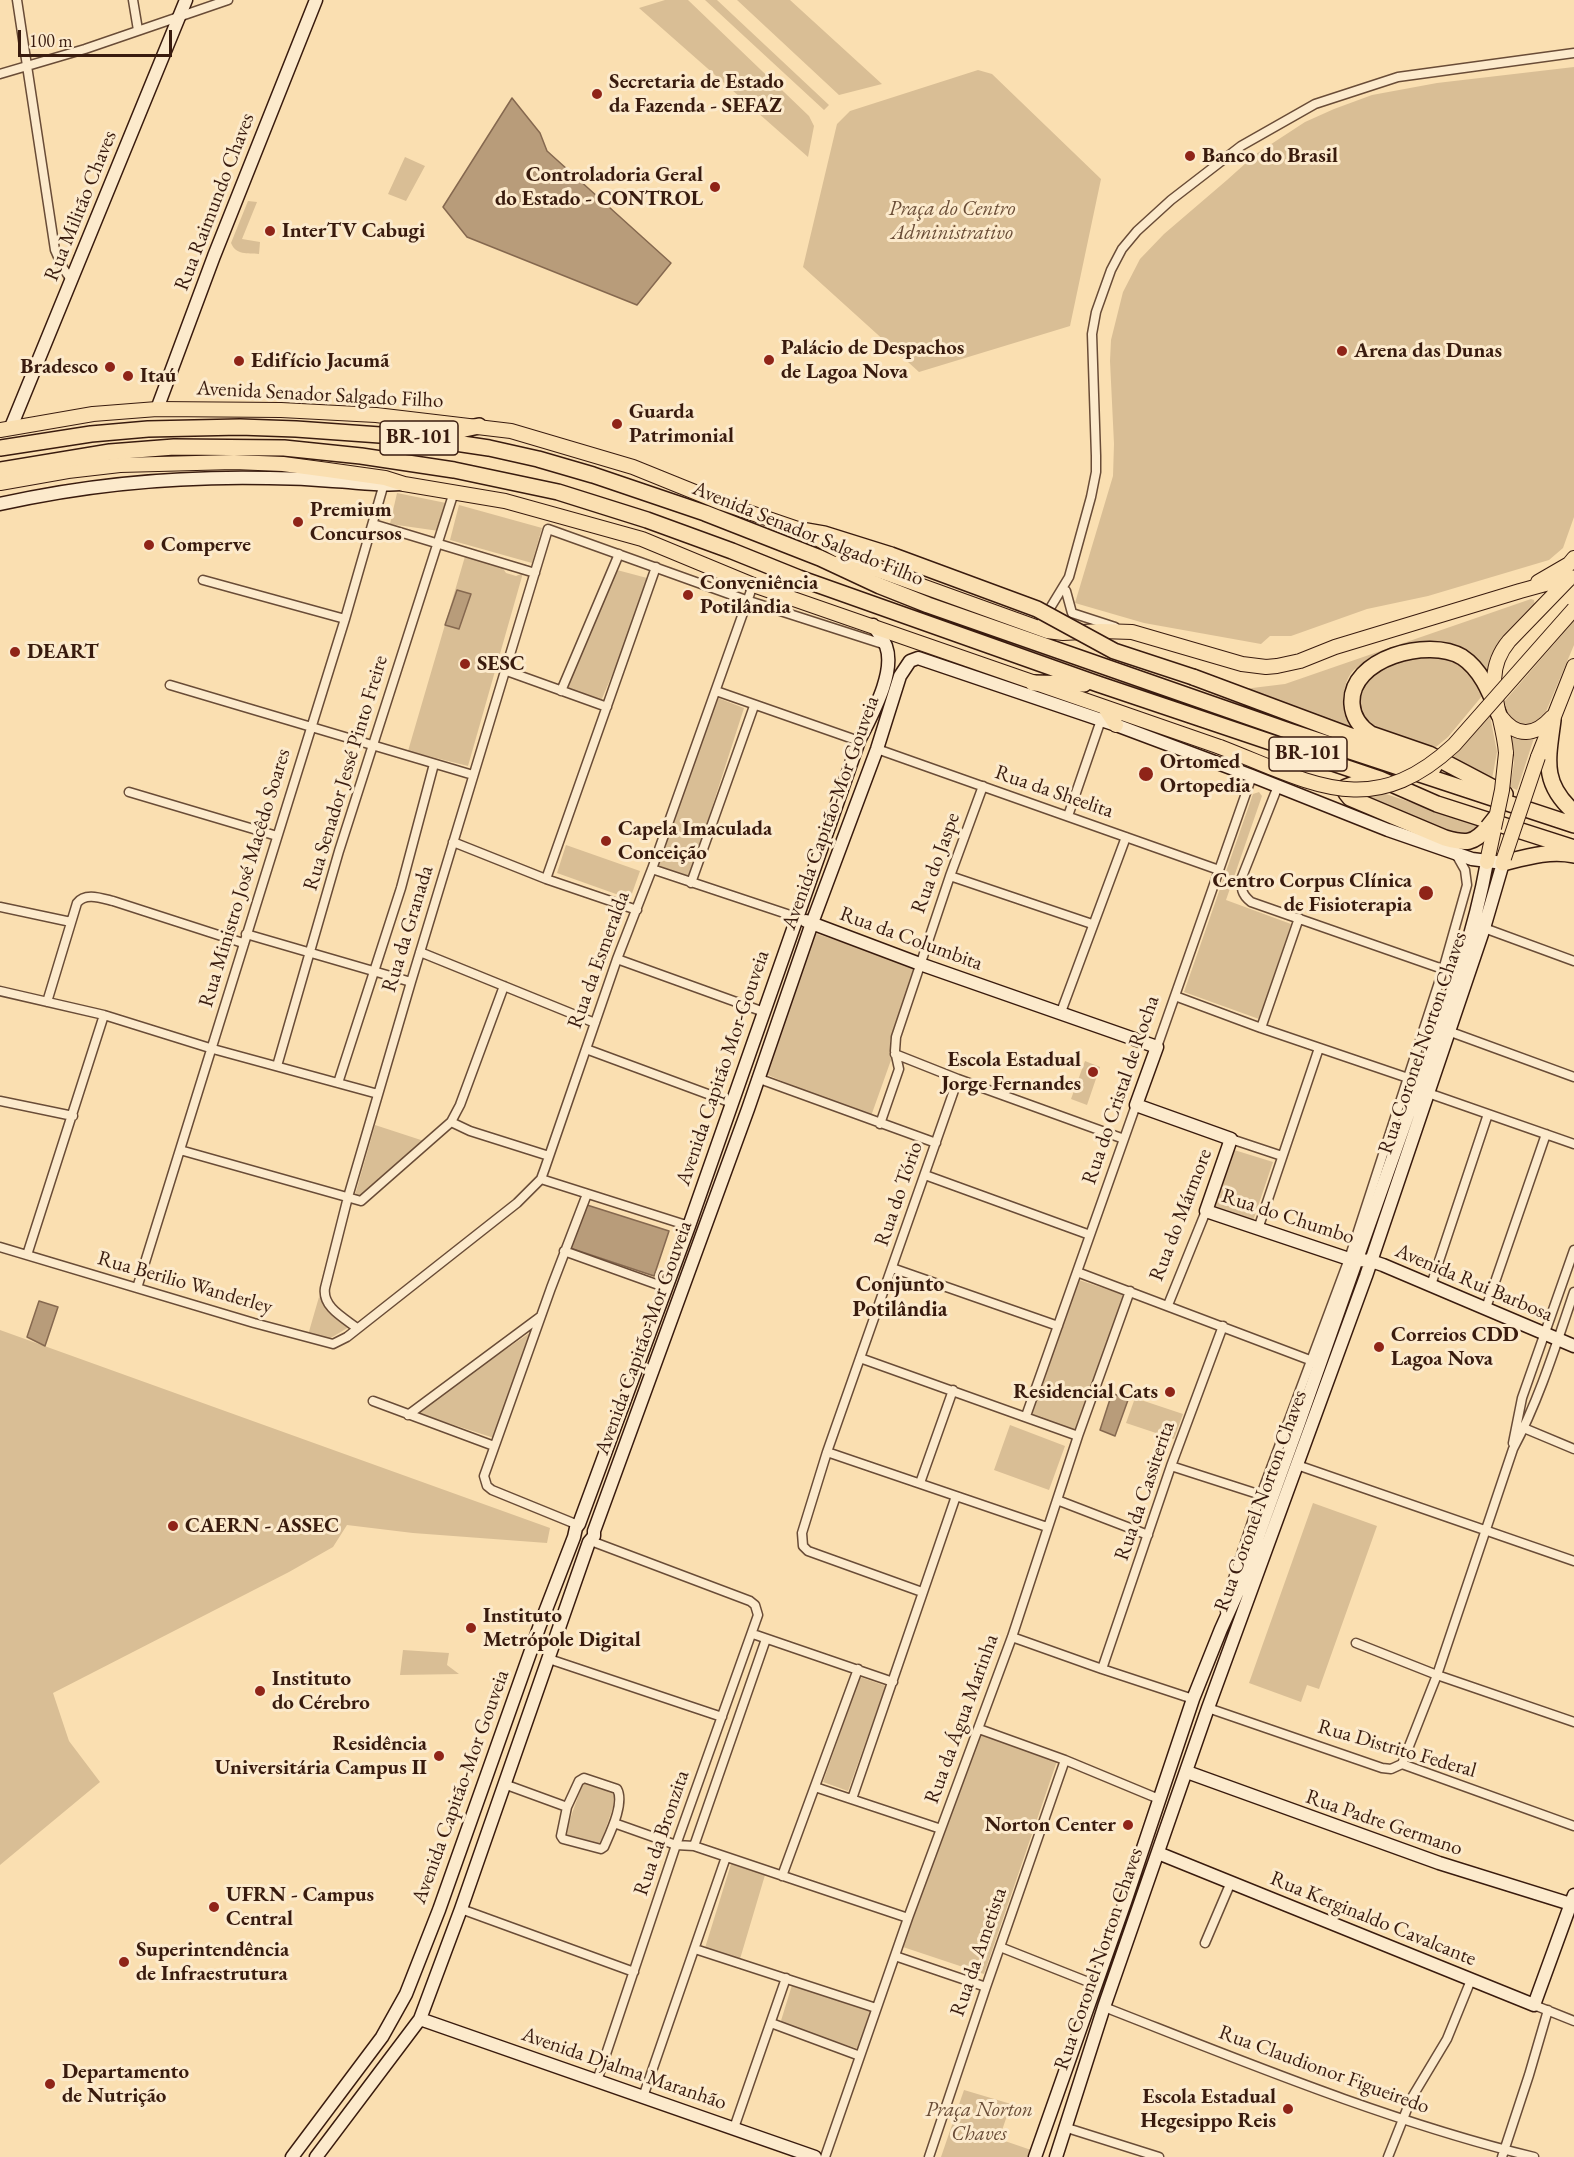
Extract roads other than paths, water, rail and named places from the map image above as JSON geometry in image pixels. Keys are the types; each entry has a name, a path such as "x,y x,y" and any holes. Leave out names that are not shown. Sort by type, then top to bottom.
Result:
{"highway":[{"path":"422,438 479,426"},
{"name":"Avenida Senador Salgado Filho","path":"0,448 91,434 195,428 296,429 422,438 489,448 538,459 594,474 705,513 820,558 928,605 1289,731 1574,825"},
{"name":"Avenida Senador Salgado Filho","path":"0,470 111,452 174,447 284,448 361,456 454,470 558,492 647,520 798,578 1098,684 1380,779 1437,804 1574,848"},
{"path":"801,530 824,534 891,555 1037,609 1114,651 1193,677 1434,767 1519,806"},
{"path":"820,558 875,569"},
{"path":"1499,715 1481,676 1468,662 1452,653 1438,649 1402,654 1369,667 1357,680 1352,696 1357,721 1363,729 1371,734 1429,754 1539,813"},
{"path":"1033,683 1098,684"},
{"path":"1554,717 1548,763 1550,779 1557,795 1574,812"},
{"path":"1380,779 1348,785 1346,793 1350,798 1460,843 1478,838 1493,824"},
{"path":"1503,861 1536,855 1562,853 1574,855"}],"main road":[{"name":"Rua Militão Chaves","path":"5,428 72,281 186,0"},
{"path":"312,6 326,0"},
{"name":"Rua Raimundo Chaves","path":"157,409 312,6"},
{"name":"Avenida Senador Salgado Filho","path":"5,428 93,414 157,409 281,410 376,414 479,426 554,442 615,460 801,530 875,569 1038,628 1063,633 1132,632 1242,664 1266,667 1300,661 1335,647 1520,591"},
{"path":"0,483 120,465 234,462 283,464 505,501 642,539 753,585 873,625 932,649 1033,683 1103,714 1220,747 1330,788 1385,788 1403,782 1436,762 1454,745 1574,609"},
{"path":"0,504 93,487 211,478 385,482"},
{"path":"1520,591 1569,564 1574,558"},
{"path":"1520,591 1573,576"},
{"name":"Rua Coronel Norton Chaves","path":"1056,2157 1138,1908 1208,1708 1297,1466 1359,1260 1457,974 1476,911 1504,776 1506,753 1496,700 1494,672 1502,650 1573,576"},
{"path":"873,625 886,645"},
{"name":"Avenida Capitão Mor-Gouveia","path":"577,1529 667,1288 859,741 885,680 888,659 886,645"},
{"name":"Avenida Capitão-Mor Gouveia","path":"594,1539 812,923 877,749 900,676 910,661 918,658 1103,714"},
{"path":"1103,714 1116,725 1388,830 1487,862 1503,861 1538,757 1574,666"},
{"path":"1499,715 1512,728 1528,732 1541,728 1554,717"},
{"name":"Rua Coronel Norton Chaves","path":"1035,2157 1125,1902 1193,1699 1239,1589 1316,1362 1428,1093 1484,928 1503,861"},
{"name":"Rua da Columbita","path":"796,917 920,964 1157,1047"},
{"name":"Rua do Cristal de Rocha","path":"1136,1105 1157,1047"},
{"path":"1136,1105 1231,1139"},
{"name":"Rua do Mármore","path":"1206,1211 1231,1139"},
{"name":"Rua do Chumbo","path":"1206,1211 1359,1260"},
{"name":"Avenida Rui Barbosa","path":"1359,1260 1431,1285 1574,1346"},
{"path":"644,1349 658,1354"},
{"path":"316,2157 420,2019 594,1539 592,1526 587,1523 577,1529 582,1544 594,1539"},
{"name":"Avenida Capitão-Mor Gouveia","path":"292,2157 366,2059 395,2016 406,1994 439,1910 540,1624 577,1529"},
{"path":"1178,1744 1189,1741 1193,1743 1194,1750"},
{"name":"Rua Padre Germano","path":"1187,1772 1439,1863 1573,1901"},
{"name":"Rua Kerginaldo Cavalcante","path":"1158,1853 1534,2005"},
{"path":"1534,2005 1573,1901"},
{"path":"1125,1902 1125,1909 1128,1912 1134,1912 1138,1908"},
{"name":"Avenida Djalma Maranhão","path":"420,2019 815,2157"}],"street":[{"path":"17,0 55,250 72,281"},
{"path":"133,0 138,30"},
{"path":"0,74 228,0"},
{"path":"1063,633 1066,587 1096,472 1092,334 1096,312 1111,270 1122,249 1137,231 1189,186 1241,146 1315,104 1398,77 1574,53"},
{"name":"Rua Ministro José Macêdo Soares","path":"137,1288 213,1049 385,482"},
{"name":"Rua Senador Jessé Pinto Freire","path":"278,1066 310,951 454,492"},
{"path":"373,524 535,573"},
{"name":"Rua da Granada","path":"357,1328 329,1305 324,1294 348,1197 378,1094 472,775 548,529 619,554"},
{"path":"561,691 619,554 747,600 886,645"},
{"path":"546,879 656,567"},
{"path":"203,580 345,619"},
{"name":"Rua da Esmeralda","path":"541,1179 617,959 652,869 753,585"},
{"path":"1038,628 1066,587"},
{"path":"1066,587 1070,609 1076,616 1132,632"},
{"path":"504,670 607,707"},
{"path":"170,685 472,775"},
{"path":"716,692 859,741"},
{"path":"691,883 754,705"},
{"path":"1068,816 1103,714"},
{"name":"Rua da Sheelita","path":"877,749 1219,870"},
{"path":"338,1083 401,888 434,764"},
{"name":"Rua do Cristal de Rocha","path":"1157,1047 1252,776"},
{"name":"Rua do Jaspe","path":"880,1124 899,1066 895,1054 896,1037 983,786"},
{"path":"1278,786 1245,867 1241,887 1243,895 1251,902 1457,974"},
{"path":"129,792 277,836"},
{"path":"1061,1012 1126,837"},
{"path":"453,842 546,879 637,910"},
{"name":"Rua Coronel Norton Chaves","path":"1359,1260 1408,1078 1443,970 1467,885 1463,863 1456,853"},
{"name":"Rua da Columbita","path":"652,869 796,917"},
{"path":"950,876 1092,924"},
{"path":"47,1002 78,901 85,897 113,901 245,939 310,951 411,982"},
{"path":"0,907 71,922"},
{"path":"1261,1028 1299,918"},
{"path":"1484,928 1574,961"},
{"path":"420,952 595,1023"},
{"path":"617,959 764,1012"},
{"path":"180,1150 362,1201 451,1122 504,986"},
{"path":"0,991 104,1015 213,1049 378,1094"},
{"path":"1175,996 1408,1078"},
{"path":"27,1255 104,1015"},
{"path":"1448,1031 1574,1077"},
{"path":"1258,1229 1319,1048"},
{"path":"586,1049 732,1103"},
{"path":"895,1054 1124,1139"},
{"path":"757,1078 936,1143"},
{"name":"Rua do Tório","path":"922,1592 808,1551 802,1544 803,1525 958,1079"},
{"path":"1428,1093 1574,1144"},
{"path":"0,1101 73,1116"},
{"name":"Rua do Cristal de Rocha","path":"1026,1416 1136,1105"},
{"path":"1431,1285 1488,1114"},
{"path":"451,1122 470,1131 549,1156"},
{"path":"1486,1308 1546,1134"},
{"path":"1231,1139 1282,1156"},
{"path":"925,1175 1090,1235"},
{"path":"541,1179 689,1226"},
{"name":"Rua Berilio Wanderley","path":"0,1247 328,1344 340,1341 505,1214 541,1179"},
{"path":"577,1529 492,1490 486,1483 485,1473 564,1251 587,1194"},
{"name":"Rua do Mármore","path":"1168,1305 1206,1211"},
{"path":"1520,1427 1522,1398 1574,1250"},
{"path":"564,1251 667,1288"},
{"path":"892,1268 1058,1326"},
{"path":"1077,1272 1316,1362"},
{"name":"Rua da Água Marinha","path":"825,2157 908,1918 979,1729 1077,1436 1130,1291"},
{"path":"1402,1764 1437,1675 1520,1427 1558,1339 1574,1292"},
{"path":"408,1415 541,1317"},
{"name":"Rua da Cassiterita","path":"1102,1670 1223,1326"},
{"path":"860,1358 1077,1436"},
{"name":"Rua Coronel Norton Chaves","path":"1221,1629 1233,1579 1261,1495 1316,1362"},
{"path":"920,1483 952,1390"},
{"path":"373,1401 494,1446"},
{"path":"1520,1427 1574,1449"},
{"path":"827,1452 1047,1527"},
{"path":"1172,1466 1261,1495"},
{"path":"1297,1466 1574,1561"},
{"path":"852,1799 956,1496"},
{"path":"1057,1500 1148,1535"},
{"name":"Rua da Bronzita","path":"594,1539 750,1601 756,1605 758,1615 676,1845 597,2081"},
{"path":"753,1634 893,1682"},
{"path":"1011,1636 1102,1670 1193,1699"},
{"name":"Rua da Bronzita","path":"694,1846 766,1639"},
{"path":"1356,1643 1437,1675 1574,1722"},
{"path":"549,1659 722,1717"},
{"path":"782,1876 858,1669"},
{"name":"Rua Distrito Federal","path":"1208,1708 1382,1768 1391,1769 1402,1764 1574,1826"},
{"path":"979,1729 1065,1760 1159,1799"},
{"name":"Rua da Ametista","path":"929,2157 1065,1760"},
{"path":"584,1778 617,1790 620,1795 614,1823 601,1850 563,1839 561,1835 567,1807 580,1779 584,1778"},
{"path":"504,1784 567,1807"},
{"path":"815,1787 941,1829"},
{"path":"614,1823 676,1845 694,1846 908,1918"},
{"path":"644,2097 726,1857"},
{"path":"1205,1943 1231,1882"},
{"path":"461,1909 634,1972"},
{"path":"1000,1947 1096,1985"},
{"path":"695,1949 876,2008"},
{"path":"895,1956 986,1987"},
{"path":"734,2128 786,1978"},
{"path":"1388,2157 1411,2099 1447,2039 1471,1980"},
{"name":"Rua Kerginaldo Cavalcante","path":"1534,2005 1574,2021"},
{"name":"Rua Claudionor Figueiredo","path":"1104,2007 1249,2064 1402,2120 1503,2153 1534,2157"},
{"path":"1503,2153 1548,2010"},
{"path":"771,2024 860,2056"},
{"path":"1064,2127 1159,2157"}],"place":[{"name":"Secretaria de Estado da Fazenda - SEFAZ","path":"597,94"},
{"name":"Banco do Brasil","path":"1190,156"},
{"name":"Controladoria Geral do Estado - CONTROL","path":"715,187"},
{"name":"InterTV Cabugi","path":"270,231"},
{"name":"Arena das Dunas","path":"1342,351"},
{"name":"Palácio de Despachos de Lagoa Nova","path":"769,360"},
{"name":"Edifício Jacumã","path":"239,361"},
{"name":"Bradesco","path":"110,367"},
{"name":"Itaú","path":"128,376"},
{"name":"Guarda Patrimonial","path":"617,424"},
{"name":"Premium Concursos","path":"298,522"},
{"name":"Comperve","path":"149,545"},
{"name":"Conveniência Potilândia","path":"688,595"},
{"name":"DEART","path":"15,652"},
{"name":"SESC","path":"465,664"},
{"name":"Ortomed Ortopedia","path":"1146,774"},
{"name":"Capela Imaculada Conceição","path":"606,841"},
{"name":"Centro Corpus Clínica de Fisioterapia","path":"1426,893"},
{"name":"Escola Estadual Jorge Fernandes","path":"1093,1072"},
{"name":"Correios CDD Lagoa Nova","path":"1379,1347"},
{"name":"Residencial Cats","path":"1170,1392"},
{"name":"CAERN - ASSEC","path":"173,1526"},
{"name":"Instituto Metrópole Digital","path":"471,1628"},
{"name":"Instituto do Cérebro","path":"260,1691"},
{"name":"Residência Universitária Campus II","path":"439,1756"},
{"name":"Norton Center","path":"1128,1825"},
{"name":"UFRN - Campus Central","path":"214,1907"},
{"name":"Superintendência de Infraestrutura","path":"124,1962"},
{"name":"Departamento de Nutrição","path":"50,2084"},
{"name":"Escola Estadual Hegesippo Reis","path":"1288,2109"}],"district":[{"name":"Conjunto Potilândia","path":"900,1298"}],"park label":[{"name":"Praça do Centro Administrativo","path":"952,221"},
{"name":"Praça Norton Chaves","path":"979,2122"}]}
